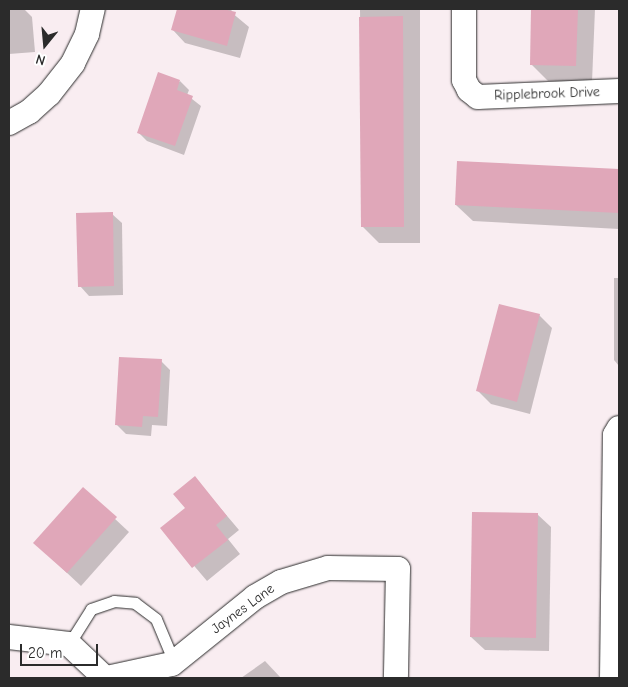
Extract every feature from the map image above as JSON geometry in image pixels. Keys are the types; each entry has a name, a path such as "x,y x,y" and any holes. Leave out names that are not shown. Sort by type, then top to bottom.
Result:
{"street":[{"path":"9,123 29,112 49,94 73,64 87,34 93,9"},
{"name":"Ripplebrook Drive","path":"464,9 464,80 469,90 478,97 619,91"},
{"path":"612,678 616,435 619,428"},
{"name":"Jaynes Lane","path":"106,678 174,662 255,597 281,582 328,568 398,569 396,678"},
{"path":"9,637 69,644 106,678"}],"lane":[{"path":"69,644 91,609 114,601 135,603 156,619 174,662"}],"building":[{"path":"177,9 223,9 236,12 227,46 171,30"},
{"path":"531,9 578,9 576,66 530,65"},
{"path":"403,16 404,227 361,227 359,17"},
{"path":"158,72 180,80 177,90 193,96 175,146 137,133"},
{"path":"457,161 619,169 619,213 455,205"},
{"path":"113,212 114,286 78,287 76,213"},
{"path":"499,304 540,314 517,402 476,391"},
{"path":"119,357 162,359 158,417 143,416 142,427 115,425"},
{"path":"195,476 227,516 216,525 228,540 192,568 160,528 185,508 173,494"},
{"path":"83,487 117,517 67,573 33,543"},
{"path":"472,512 538,513 536,638 470,637"}]}
